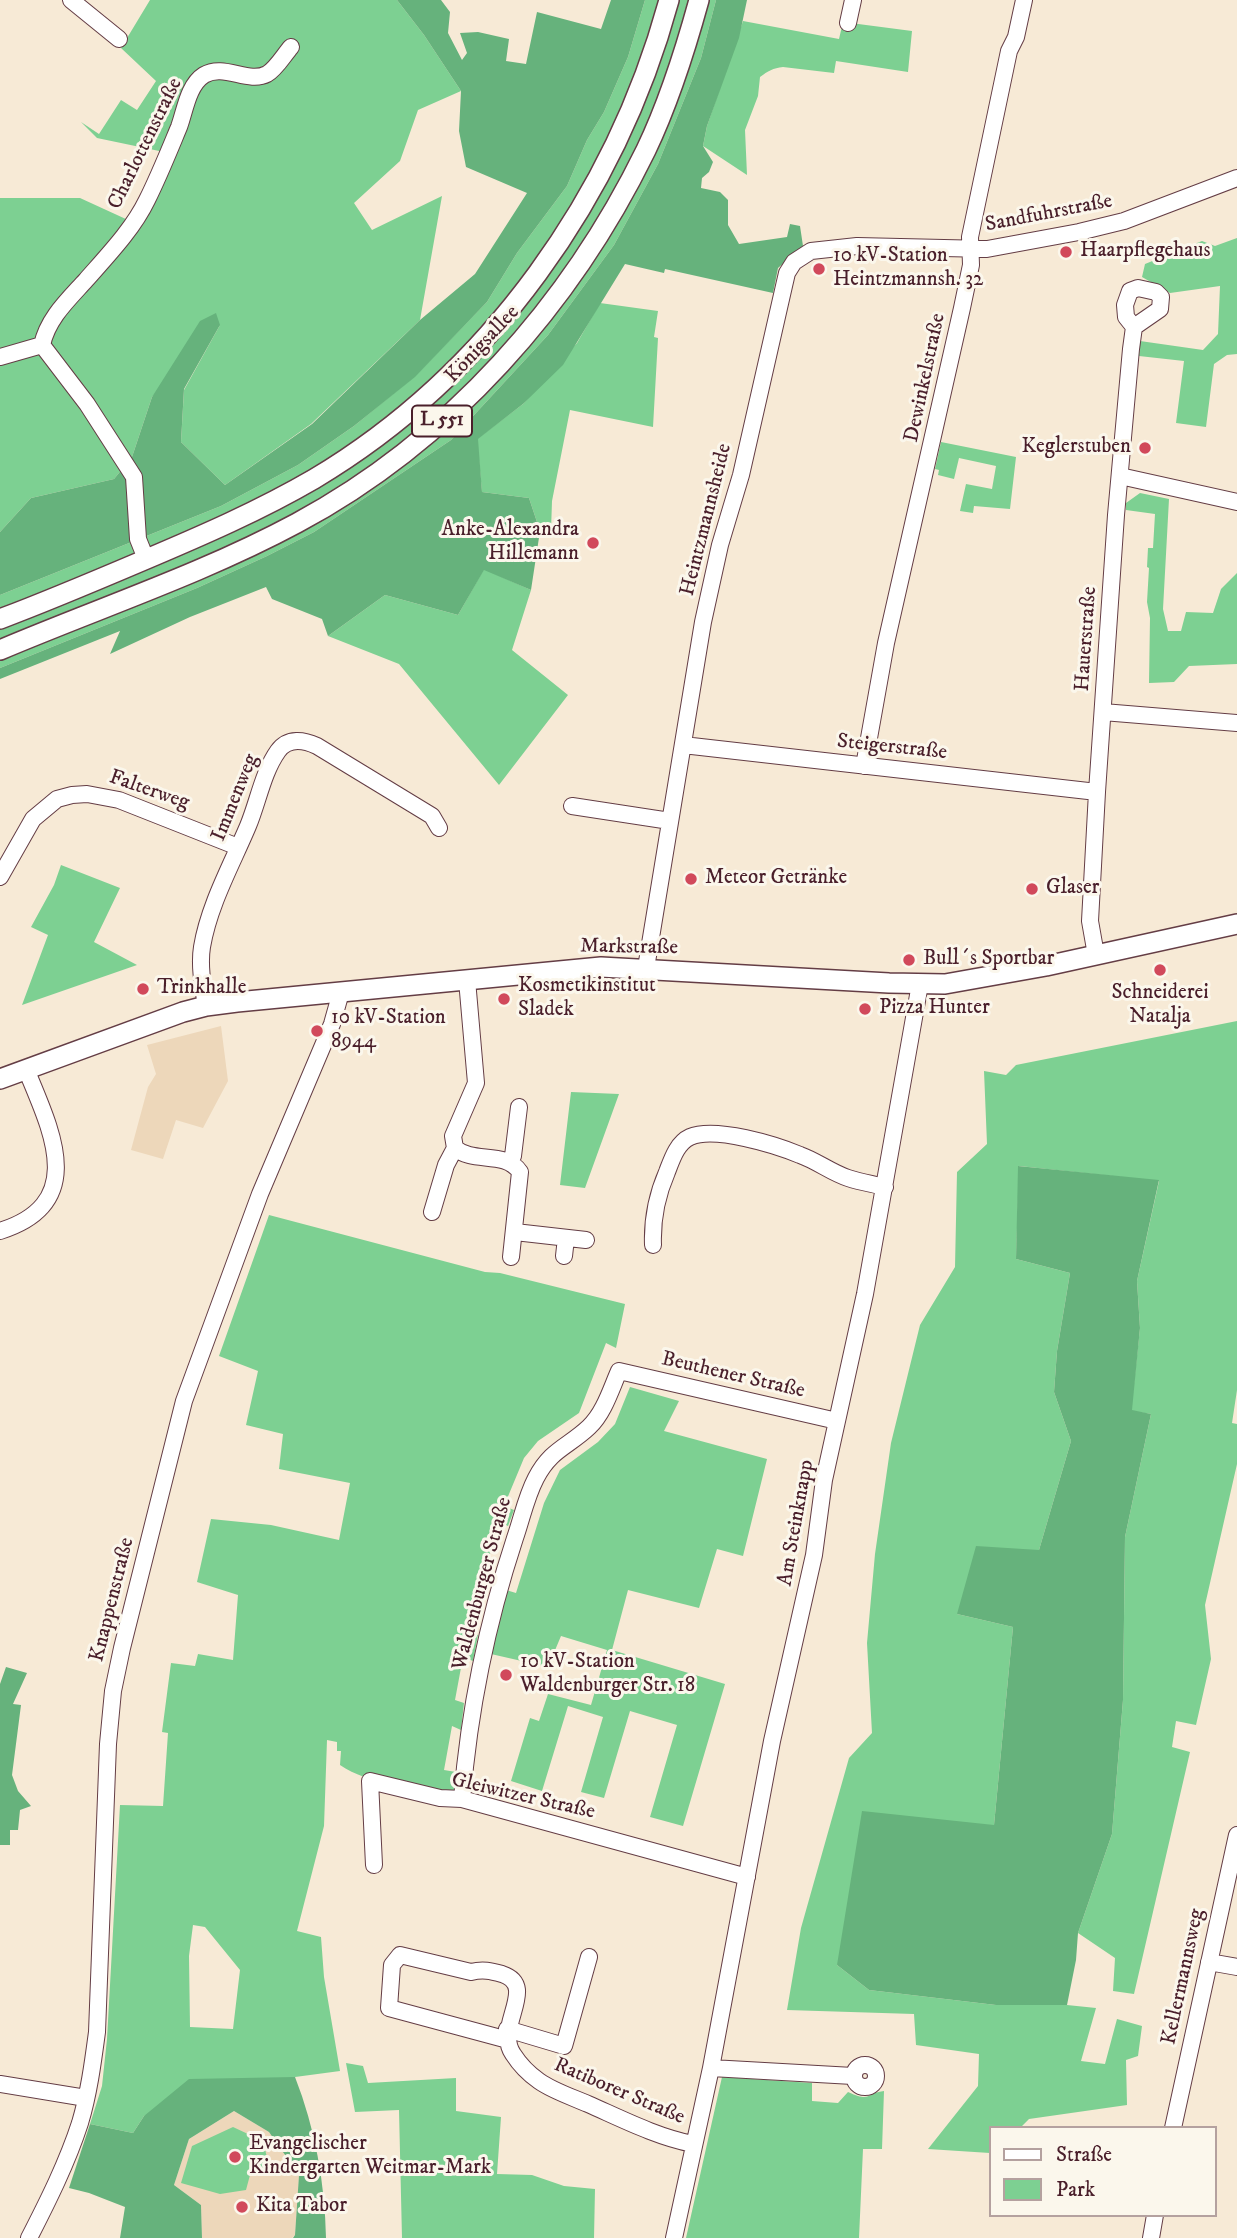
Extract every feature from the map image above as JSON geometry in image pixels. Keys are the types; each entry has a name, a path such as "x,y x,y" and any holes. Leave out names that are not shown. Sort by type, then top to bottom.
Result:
{"main road":[{"name":"Königsallee","path":"0,619 233,522 351,455 420,402 467,356 511,307 543,267 589,194 632,107 661,30 669,0"},
{"name":"Königsallee","path":"0,650 234,554 298,523 364,481 447,416 515,348 550,305 595,241 647,148 676,76 699,0"},
{"name":"Markstraße","path":"0,1079 206,1006 601,967 920,984 970,981 1237,924"}],"street":[{"path":"71,0 120,39"},
{"path":"848,23 853,0"},
{"name":"Dewinkelstraße","path":"864,766 884,649 962,310 971,265 970,237 1009,51 1016,37 1024,0"},
{"name":"Charlottenstraße","path":"42,345 46,329 63,305 105,259 139,215 180,125 191,92 205,75 226,72 259,77 270,73 292,47"},
{"name":"Sandfuhrstraße","path":"821,249 857,246 988,250 1113,224 1237,178"},
{"name":"Heintzmannsheide","path":"646,968 711,585 741,475 787,273 797,258 821,249"},
{"name":"Hauerstraße","path":"1096,955 1090,921 1097,792 1120,476 1134,327"},
{"path":"0,357 42,345 87,404 134,477 138,539 146,559"},
{"path":"1120,476 1237,502"},
{"path":"1103,712 1237,723"},
{"name":"Immenweg","path":"206,1006 202,947 216,902 278,751 294,741 305,740 432,816 439,828"},
{"name":"Steigerstraße","path":"682,745 1097,792"},
{"name":"Falterweg","path":"0,877 33,819 57,799 72,795 87,794 119,800 238,848"},
{"path":"572,806 670,821"},
{"path":"432,1212 446,1165 455,1148 453,1136 476,1083 467,981"},
{"name":"Am Steinknapp","path":"674,2238 711,2068 772,1741 814,1555 824,1480 885,1187 920,984"},
{"name":"Knappenstraße","path":"29,2238 69,2153 86,2098 97,2032 108,1744 113,1691 122,1648 184,1401 260,1195 332,1024 341,992"},
{"path":"0,1231 30,1218 40,1210 50,1191 55,1170 53,1136 26,1069"},
{"path":"510,1162 519,1107"},
{"path":"653,1245 655,1210 663,1180 676,1151 691,1136 722,1135 775,1146 802,1155 847,1178 885,1187"},
{"path":"455,1148 467,1155 510,1162 520,1172 511,1257"},
{"path":"515,1231 586,1240"},
{"path":"564,1256 566,1238"},
{"name":"Beuthener Straße","path":"619,1371 837,1421"},
{"name":"Waldenburger Straße","path":"463,1799 467,1748 486,1643 506,1563 529,1491 548,1459 590,1426 598,1416 619,1371"},
{"name":"Gleiwitzer Straße","path":"374,1865 370,1781 440,1798 463,1799 747,1877"},
{"name":"Kellermannsweg","path":"1173,2126 1237,1835"},
{"name":"Ratiborer Straße","path":"589,1956 564,2046 507,2035 389,2008 392,1965 400,1955 460,1970 471,1972 481,1969 510,1977 516,1981 519,1990 507,2035 510,2050 518,2062 542,2083 674,2140 694,2144"},
{"path":"1209,1962 1237,1967"},
{"path":"711,2068 853,2076"},
{"path":"0,2084 86,2098"},
{"path":"1151,2238 1156,2217"}],"shaded area":[{"path":"221,1026 228,1081 203,1128 176,1120 163,1159 131,1150 148,1087 156,1074 147,1045"},
{"name":"Evangelischer Kindergarten Weitmar-Mark","path":"234,2111 269,2132 299,2175 295,2235 292,2238 202,2238 201,2205 174,2185 189,2139"}],"green space":[{"path":"150,0 397,0 461,91 418,110 400,161 354,203 372,230 442,196 420,320 311,424 225,485 181,442 184,390 220,325 152,397 132,457 114,479 31,498 0,532 0,198 80,198 128,220 164,152 97,138 81,122 99,134 121,100 137,110 156,81 121,48"},
{"path":"397,0 441,0 450,12 448,33 462,60 467,53 460,33 478,32 509,39 506,61 526,64 537,12 601,29 611,0 645,0 628,57 567,186 517,253 487,302 415,377 354,426 298,465 221,506 0,595 0,532 31,498 114,479 132,457 152,397 200,321 216,313 220,325 184,389 181,442 225,485 312,424 420,320 475,274 527,193 466,167 459,131 461,91"},
{"path":"645,0 716,0 701,58 658,164 614,245 548,335 451,440 314,532 267,556 197,588 0,668 0,595 221,506 298,465 354,426 415,376 487,302 517,253 567,186 628,57"},
{"path":"716,0 747,0 739,38 707,126 703,146 713,162 709,172 702,178 701,188 720,192 728,200 728,225 739,244 787,237 790,224 800,226 803,246 778,268 773,293 665,269 664,273 625,264 563,365 523,404 478,439 482,492 529,498 540,531 531,590 484,570 458,615 385,595 328,636 322,619 272,599 266,587 190,617 110,654 120,631 0,679 0,668 197,588 314,532 451,440 548,335 614,245 658,164 701,58"},
{"path":"743,21 839,39 843,22 912,31 908,72 836,61 834,73 783,67 766,73 760,77 758,96 745,130 747,175 703,146 707,126"},
{"path":"1237,238 1237,354 1227,355 1214,364 1206,427 1176,423 1184,361 1139,356 1140,341 1203,350 1218,334 1220,286 1170,293 1142,277 1145,264 1202,241 1215,246"},
{"path":"600,303 658,311 654,337 658,338 653,427 570,410 552,501 551,531 540,531 529,498 482,492 477,439 523,404 577,343"},
{"path":"941,442 1016,457 1010,509 974,506 973,513 960,511 966,484 992,489 996,466 959,458 954,479 938,475 939,470 935,469"},
{"path":"1140,493 1169,499 1163,609 1168,631 1181,631 1186,612 1213,613 1221,589 1237,573 1237,664 1189,666 1174,682 1149,683 1150,618 1147,567 1148,548 1153,548 1155,514 1126,510 1126,503"},
{"path":"484,569 531,590 512,650 568,695 499,785 399,664 328,636 385,595 458,615"},
{"path":"61,865 120,888 94,942 137,965 22,1005 48,935 31,927 54,885"},
{"path":"1237,1021 1237,1390 1232,1423 1237,1424 1237,1464 1205,1605 1211,1659 1196,1725 1176,1721 1172,1747 1190,1752 1134,1994 1113,1991 1115,1958 1078,1933 1112,1834 1123,1700 1125,1537 1151,1414 1131,1411 1140,1328 1137,1281 1159,1181 1019,1166 1016,1259 1070,1273 1057,1351 1054,1392 1071,1441 1039,1550 957,1614 1013,1627 994,1825 837,1965 869,1990 996,2005 1067,2005 1096,2008 1081,2061 1105,2064 1117,2019 1142,2026 1138,2056 1126,2060 1127,2105 1029,2119 1022,2126 988,2126 988,2153 928,2149 978,2086 979,2054 916,2045 914,2014 787,2010 801,1928 849,1758 872,1733 867,1643 875,1554 891,1443 920,1325 955,1267 957,1172 987,1144 984,1071 1006,1075 1016,1065"},
{"path":"571,1092 619,1094 585,1188 560,1185"},
{"path":"1018,1166 1159,1180 1137,1281 1140,1328 1132,1410 1151,1414 1125,1537 1123,1700 1112,1834 1078,1933 1076,1960 1067,2005 996,2005 869,1990 837,1965 862,1811 994,1825 1013,1627 957,1614 976,1546 1039,1550 1071,1441 1054,1392 1057,1351 1070,1273 1016,1259"},
{"path":"269,1215 485,1272 500,1273 625,1304 616,1348 606,1343 579,1413 538,1441 524,1458 504,1506 514,1510 508,1526 499,1522 468,1632 478,1635 473,1661 463,1657 455,1700 464,1703 461,1730 452,1726 444,1770 456,1772 454,1795 395,1785 352,1772 340,1765 341,1751 337,1751 337,1742 327,1740 324,1826 297,1931 321,1937 324,1977 340,2071 295,2077 144,2116 133,2133 90,2124 102,2086 107,2039 120,1805 163,1806 168,1733 162,1732 171,1663 195,1666 198,1654 233,1660 238,1595 197,1582 211,1519 271,1525 339,1540 350,1483 279,1469 283,1434 246,1425 258,1371 219,1356","holes":["193,1925 205,1927 240,1970 233,2029 190,2027 189,1956"]},
{"path":"630,1387 679,1401 664,1431 767,1459 743,1556 717,1549 699,1608 628,1590 612,1650 725,1684 683,1826 650,1817 677,1725 630,1711 604,1798 581,1792 603,1717 568,1706 542,1791 511,1781 530,1718 539,1721 548,1694 591,1705 607,1650 561,1636 548,1667 491,1654 506,1590 516,1593 544,1503 560,1470 598,1442 615,1424"},
{"path":"6,1667 27,1673 13,1704 21,1705 12,1775 18,1791 31,1806 20,1810 18,1830 10,1830 10,1845 0,1845 0,1684"},
{"path":"346,2063 363,2066 368,2083 456,2078 456,2111 501,2117 497,2174 532,2175 564,2186 595,2189 594,2238 402,2238 399,2110 355,2112"},
{"path":"295,2077 318,2156 326,2238 293,2238 299,2175 269,2132 234,2111 189,2139 174,2185 201,2205 202,2238 120,2238 125,2207 69,2188 90,2124 133,2133 144,2116 189,2079"},
{"path":"722,2077 812,2083 812,2101 838,2103 848,2092 865,2097 884,2091 882,2149 863,2149 859,2238 686,2238"},
{"path":"233,2127 263,2141 271,2174 250,2175 246,2190 220,2194 181,2183 192,2146"}],"place":[{"name":"Haarpflegehaus","path":"1066,252"},
{"name":"10 kV-Station Heintzmannsh. 32","path":"819,269"},
{"name":"Keglerstuben","path":"1145,448"},
{"name":"Anke-Alexandra Hillemann","path":"593,543"},
{"name":"Meteor Getränke","path":"691,879"},
{"name":"Glaser","path":"1032,889"},
{"name":"Bull´s Sportbar","path":"909,960"},
{"name":"Schneiderei Natalja","path":"1160,970"},
{"name":"Trinkhalle","path":"143,989"},
{"name":"Kosmetikinstitut Sladek","path":"504,999"},
{"name":"Pizza Hunter","path":"865,1009"},
{"name":"10 kV-Station 8944","path":"317,1031"},
{"name":"10 kV-Station Waldenburger Str. 18","path":"506,1675"},
{"name":"Evangelischer Kindergarten Weitmar-Mark","path":"235,2157"},
{"name":"Kita Tabor","path":"242,2207"}]}
